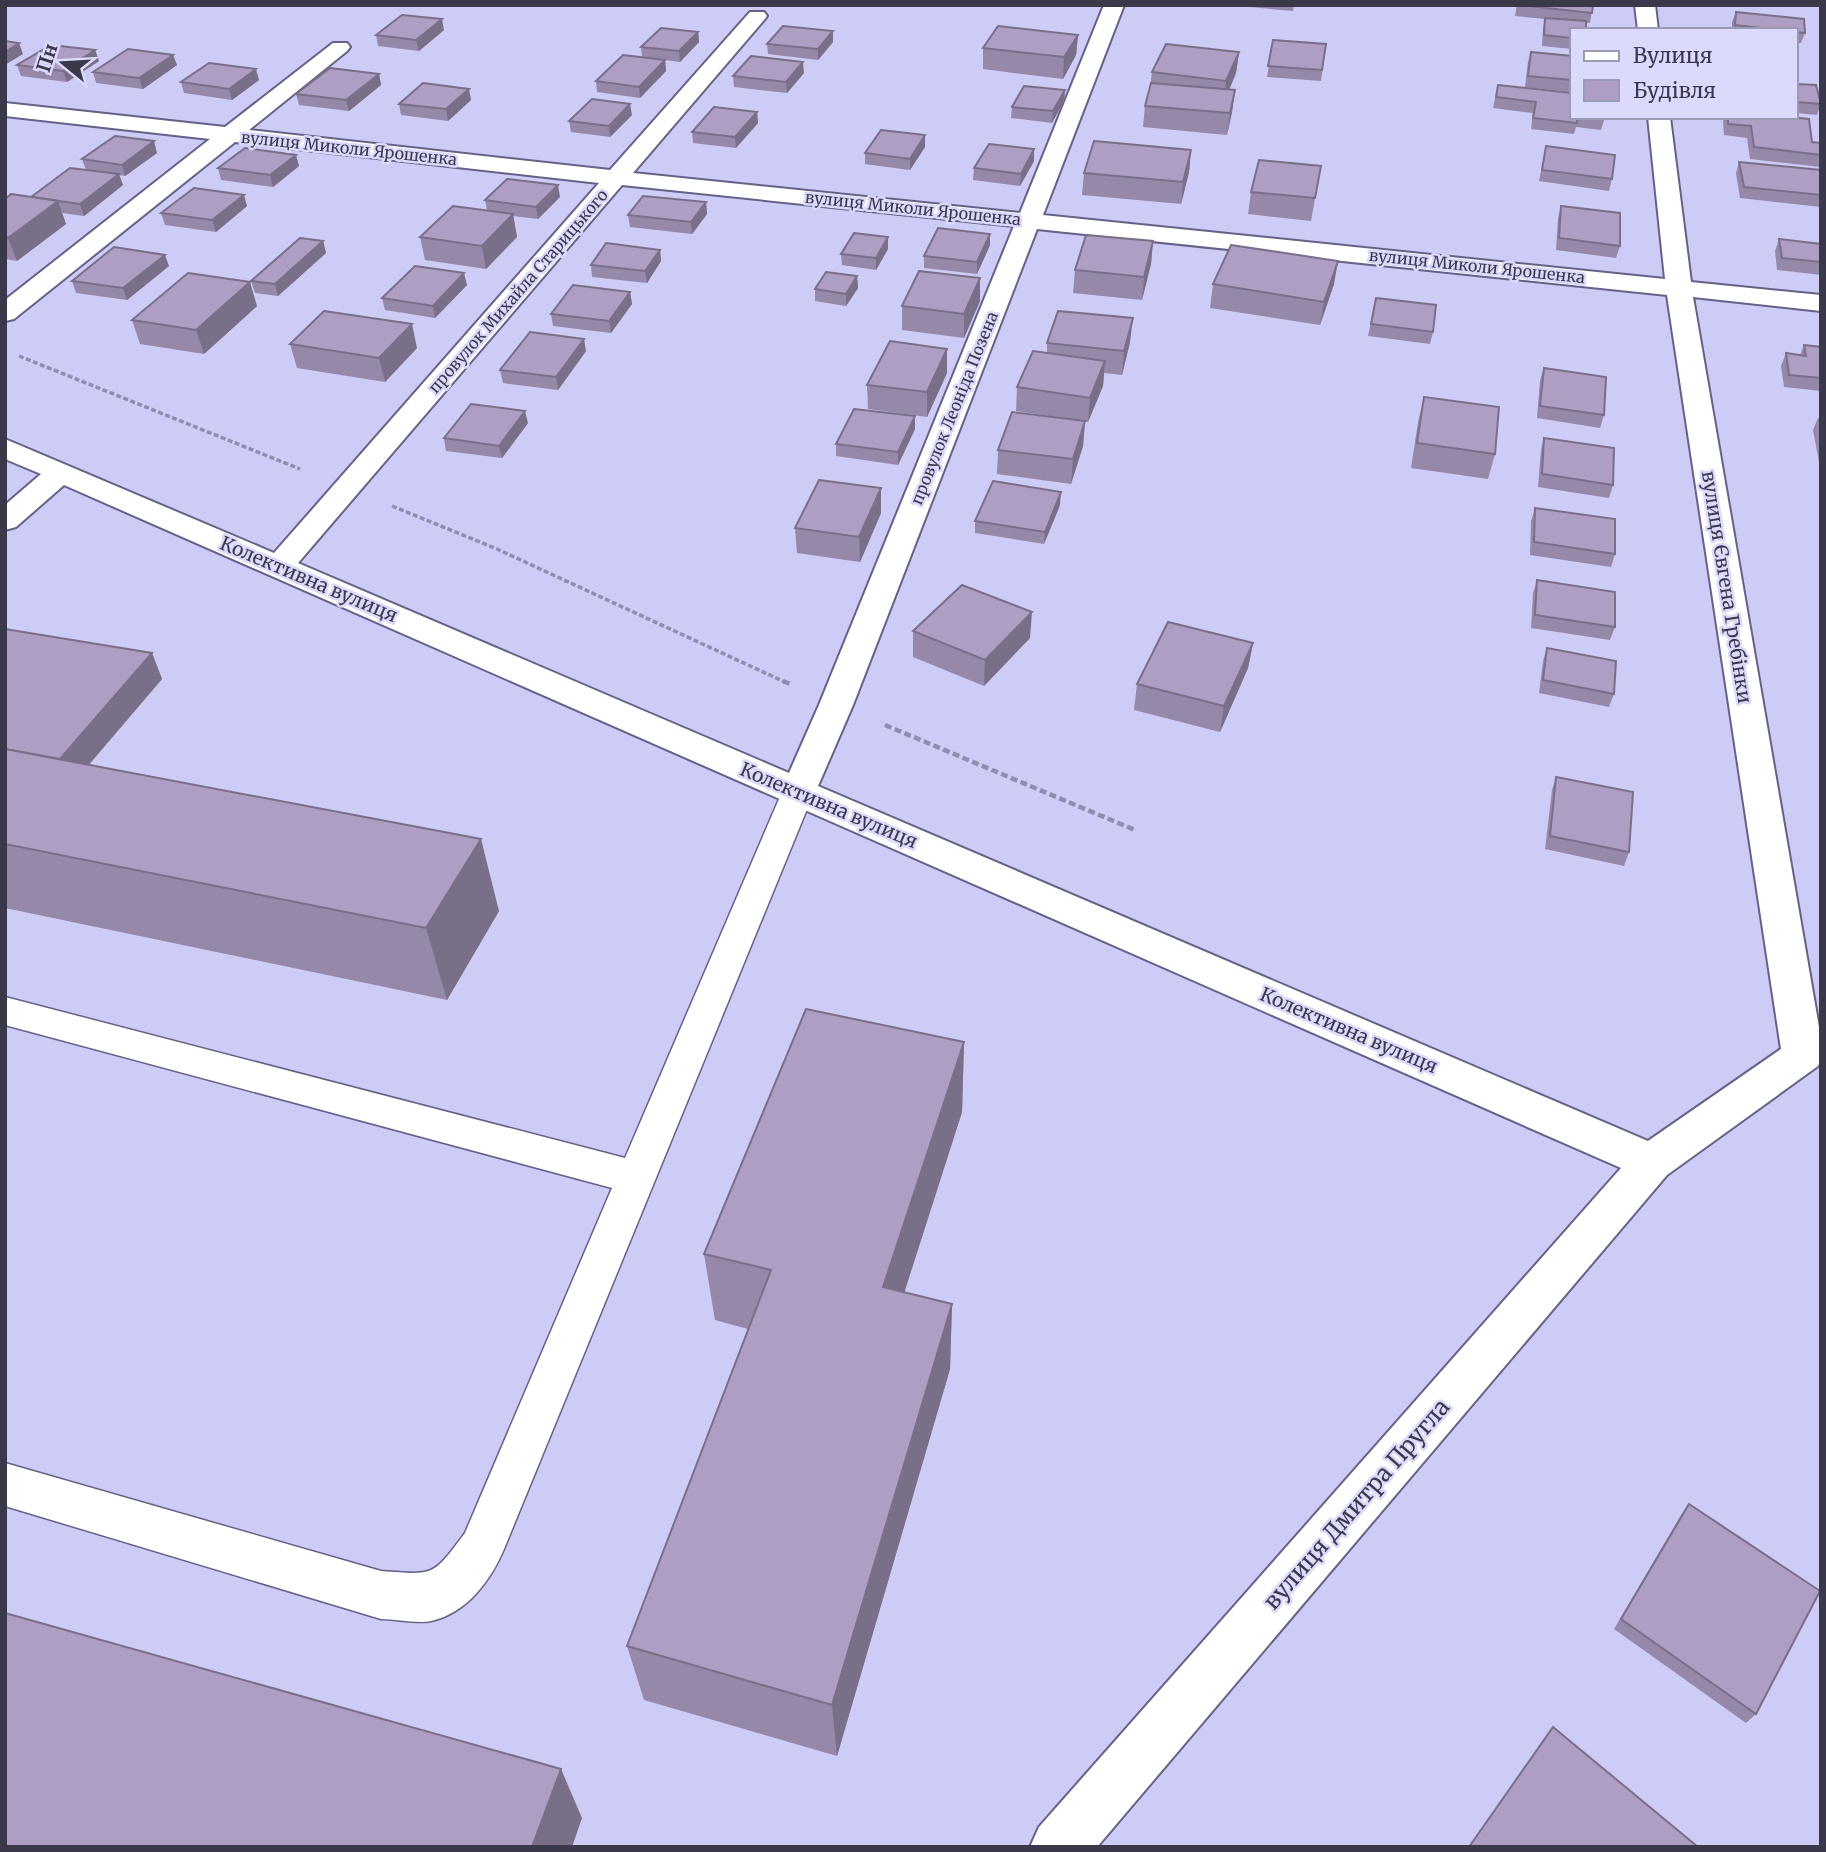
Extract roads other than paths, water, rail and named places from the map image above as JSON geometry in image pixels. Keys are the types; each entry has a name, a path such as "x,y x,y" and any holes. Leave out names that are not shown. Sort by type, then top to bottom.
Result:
{"street":[{"path":"1645,5 1648,28"},
{"name":"провулок Леоніда Позена","path":"798,792 841,692 1110,14"},
{"name":"провулок Михайла Старицького","path":"279,566 757,16"},
{"path":"5,313 340,47"},
{"name":"вулиця Миколи Ярошенка","path":"5,110 617,178 1821,303"},
{"name":"вулиця Євгена Гребінки","path":"1659,119 1679,287 1812,1058"},
{"name":"Колективна вулиця","path":"5,448 1653,1162"},
{"path":"5,521 61,472"},
{"name":"вулиця Дмитра Пругла","path":"1059,1847 1653,1162 1812,1058"}],"lane":[{"path":"5,1484 382,1595 430,1598 460,1580 481,1549 798,792"},
{"path":"5,1011 637,1178"}]}
